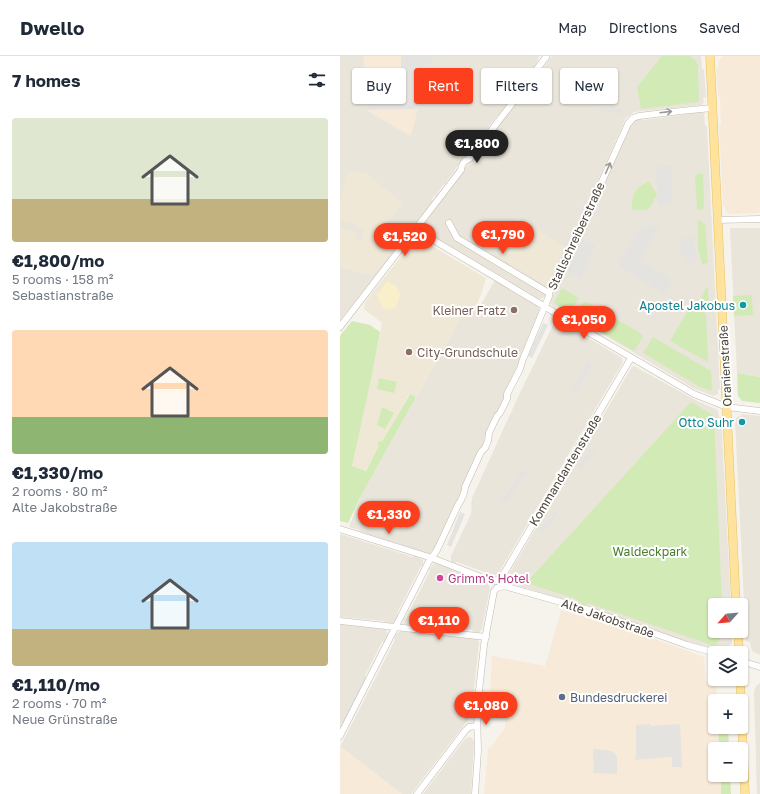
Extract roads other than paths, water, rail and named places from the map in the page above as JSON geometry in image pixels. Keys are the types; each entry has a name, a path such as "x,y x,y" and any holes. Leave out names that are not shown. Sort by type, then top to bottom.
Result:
{"main road":[{"name":"Oranienstraße","path":"710,56 736,598"},
{"path":"742,734 745,794"}],"street":[{"path":"340,327 461,170 462,164 465,160 470,158 546,57"},
{"name":"Stallschreiberstraße","path":"340,736 437,550 465,492 465,487 481,452 485,448 497,416 507,399 507,394 520,369 549,292 570,252 630,121 639,116 680,110 712,108"},
{"path":"718,220 760,219"},
{"path":"448,223 457,238 549,292"},
{"path":"415,229 694,394 727,407 760,411"},
{"name":"Kommandantenstraße","path":"475,794 478,758 477,709 486,637 494,591 632,358"},
{"name":"Alte Jakobstraße","path":"340,529 432,558 497,584 584,608 687,645 708,651"},
{"path":"340,621 486,637"},
{"path":"748,663 760,667"},
{"path":"417,794 467,729 469,727 478,726"}],"place":[{"name":"Apostel Jakobus","path":"743,305"},
{"name":"Kleiner Fratz","path":"514,310"},
{"name":"City-Grundschule","path":"409,352"},
{"name":"Otto Suhr","path":"742,422"},
{"name":"Grimm's Hotel","path":"440,578"},
{"name":"Bundesdruckerei","path":"562,697"}],"park label":[{"name":"Waldeckpark","path":"650,551"}]}
